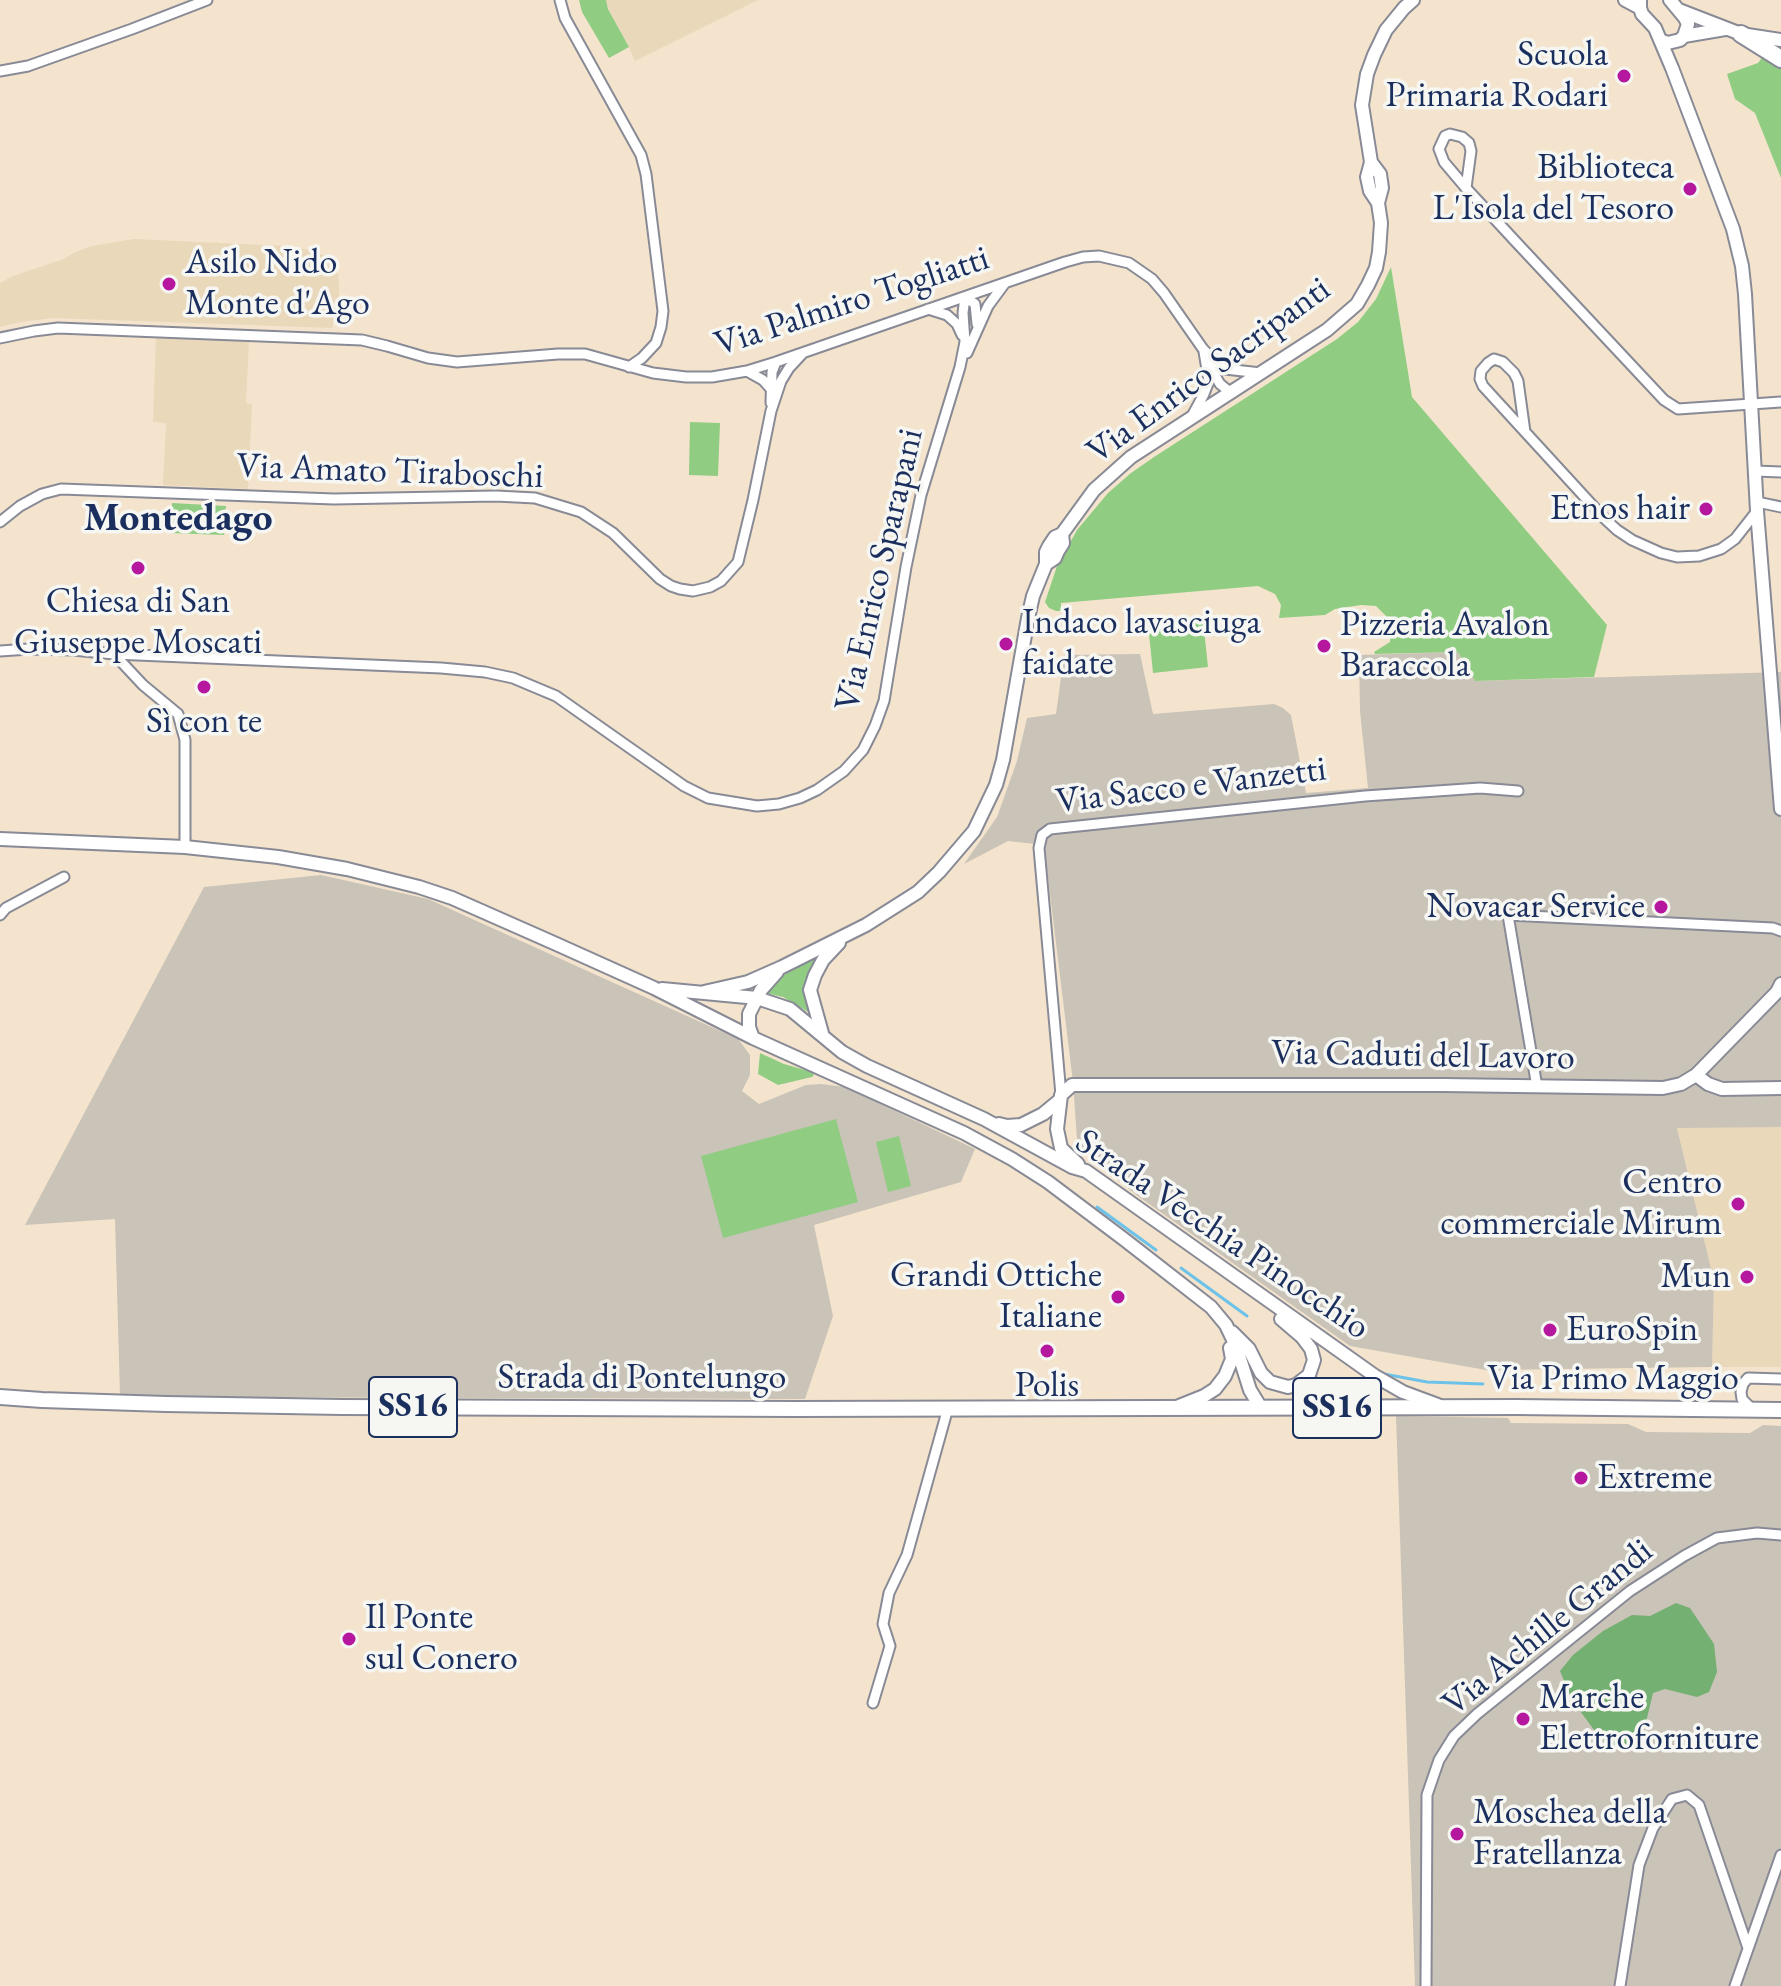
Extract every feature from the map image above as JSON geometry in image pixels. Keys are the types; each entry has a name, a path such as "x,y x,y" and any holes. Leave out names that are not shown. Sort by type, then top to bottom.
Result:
{"highway":[{"path":"1733,31 1781,59"}],"main road":[{"name":"Strada di Pontelungo","path":"0,1397 342,1407 1445,1407"},
{"name":"Via Primo Maggio","path":"1445,1407 1781,1410"}],"street":[{"path":"0,71 28,66 207,0"},
{"path":"560,0 565,18 641,155 646,174 663,311 656,343 629,367"},
{"name":"Via Enrico Sacripanti","path":"704,992 748,982 866,925 918,892 959,850 981,819 996,785 1033,596 1046,564 1055,558 1063,543 1062,534 1094,490 1131,457 1327,330 1357,304 1372,277 1379,252 1381,223 1378,203 1370,191 1367,177 1371,162 1362,105 1367,74 1386,30 1413,0"},
{"path":"1625,0 1640,4 1642,14 1652,24 1660,40 1737,246 1745,294 1757,506 1781,809"},
{"path":"1671,65 1679,39 1688,24 1674,5"},
{"path":"1674,5 1733,31 1781,40"},
{"path":"1660,40 1733,31"},
{"path":"1466,188 1471,151 1469,143 1462,137 1450,134 1442,142 1440,155 1466,188 1664,400 1678,409 1781,402"},
{"name":"Via Palmiro Togliatti","path":"0,338 58,328 362,340 428,358 457,362 585,354 653,373 712,377 747,371 802,354 1083,257 1099,256 1129,263 1152,279 1230,392"},
{"name":"Via Enrico Sparapani","path":"960,367 988,306 1005,283"},
{"path":"965,297 975,304 977,331"},
{"name":"Via Enrico Sparapani","path":"0,651 58,649 485,672 513,678 556,696 684,786 708,798 757,806 800,798 844,771 863,750 884,701 921,495 960,367 965,342 965,297"},
{"path":"928,309 947,315 957,324 965,342"},
{"name":"Via Amato Tiraboschi","path":"0,522 42,494 61,489 334,499 535,498 581,512 613,533 660,579 671,586 693,591 721,581 738,562 771,411 781,381 802,354"},
{"path":"1525,432 1518,381 1503,362 1494,359 1481,371 1483,386 1525,432 1617,530 1632,540 1677,557 1699,556 1721,549 1735,539 1757,506"},
{"path":"776,362 781,381"},
{"name":"Via Amato Tiraboschi","path":"771,411 772,372 776,362"},
{"path":"1192,416 1209,381 1211,362"},
{"name":"Via Palmiro Togliatti","path":"1211,362 1225,369 1261,373"},
{"path":"747,371 771,389"},
{"path":"1755,471 1781,472"},
{"path":"1757,506 1781,507"},
{"path":"114,654 143,685 178,714 185,740 185,847"},
{"name":"Via Sacco e Vanzetti","path":"1086,1171 1066,1154 1058,1141 1061,1098 1039,848 1042,835 1050,829 1365,796 1480,788 1518,791"},
{"name":"Strada Vecchia Pinocchio","path":"0,839 185,847 278,857 347,869 419,887 484,912 654,988 753,1038 964,1133 1055,1187 1211,1307 1226,1325 1250,1390 1261,1408"},
{"path":"0,915 6,908 64,877"},
{"path":"1537,1087 1508,915 1773,928 1781,931"},
{"name":"Via Enrico Sacripanti","path":"822,1033 810,990 823,960 846,935"},
{"name":"Via Enrico Sacripanti","path":"757,998 782,967"},
{"path":"1781,984 1777,992 1696,1075 1722,1089 1781,1088"},
{"name":"Strada Vecchia Pinocchio","path":"654,988 757,998 790,1009 842,1052 867,1066 984,1119 1072,1167 1086,1171 1375,1376 1403,1392 1445,1407"},
{"path":"753,1038 748,1021 757,998"},
{"name":"Via Caduti del Lavoro","path":"1061,1098 1072,1085 1663,1088 1681,1084 1696,1075"},
{"path":"984,1119 1007,1126 1021,1125 1043,1114 1061,1098"},
{"path":"1226,1325 1249,1349 1261,1373 1270,1382 1288,1387 1296,1385 1312,1369 1314,1360 1311,1349 1279,1318 1267,1300"},
{"name":"Strada Vecchia Pinocchio","path":"1176,1407 1204,1396 1215,1389 1225,1376 1232,1359 1226,1325"},
{"path":"1753,1410 1742,1399 1743,1384 1748,1378 1781,1379"},
{"path":"873,1703 890,1646 883,1624 889,1593 907,1555 948,1408"},
{"name":"Via Achille Grandi","path":"1426,1986 1427,1795 1439,1760 1454,1736 1630,1591 1684,1556 1717,1538 1757,1533 1781,1535"},
{"path":"1620,1986 1639,1865 1653,1828 1672,1799 1687,1795 1699,1805 1748,1948"},
{"path":"1735,1986 1781,1855"},
{"path":"1739,1973 1747,1986"}],"shaded area":[{"path":"606,0 758,0 635,61"},
{"name":"Asilo Nido Monte d'Ago","path":"134,239 286,246 328,257 334,263 339,285 339,300 332,328 53,318 0,327 0,283 92,246"},
{"path":"156,337 249,341 246,403 252,404 248,489 163,485 166,423 153,422"},
{"path":"1458,652 1475,681 1781,672 1781,1127 1677,1128 1714,1281 1712,1367 1486,1370 1350,1346 1135,1194 1082,1151 1077,1139 1044,845 1008,841 964,864 997,817 1017,761 1027,718 1056,714 1064,655 1140,654 1153,714 1274,704 1283,708 1291,715 1306,793 1368,788 1360,711 1359,655"},
{"path":"321,875 428,899 738,1039 750,1055 750,1075 742,1091 759,1104 806,1085 845,1087 975,1149 961,1182 814,1225 833,1316 805,1399 120,1395 115,1219 25,1225 204,887"},
{"name":"Centro commerciale Mirum","path":"1677,1127 1781,1127 1781,1367 1712,1367 1714,1281"},
{"path":"1396,1416 1508,1418 1511,1423 1628,1424 1646,1432 1750,1433 1763,1425 1781,1426 1781,1986 1415,1986"}],"green space":[{"path":"579,0 606,0 629,47 609,58 582,12"},
{"path":"1764,55 1781,65 1781,178 1755,113 1735,99 1727,74 1758,63"},
{"path":"1391,267 1412,397 1607,625 1594,677 1475,681 1458,652 1375,654 1390,642 1391,629 1386,616 1376,606 1361,605 1335,609 1325,615 1279,618 1281,605 1275,594 1258,586 1061,603 1061,611 1049,608 1045,602 1057,566 1077,530 1108,493 1154,457 1337,339 1358,322 1376,299"},
{"path":"690,422 720,423 718,476 689,475"},
{"path":"172,503 226,506 224,535 170,533"},
{"path":"1203,620 1208,667 1153,673 1148,624"},
{"path":"819,955 806,989 810,1013 783,997 766,993 777,979"},
{"path":"760,1053 814,1075 778,1085 758,1074"},
{"path":"836,1119 858,1202 723,1238 701,1156"},
{"path":"899,1136 911,1186 888,1192 876,1142"},
{"path":"1676,1603 1690,1608 1714,1644 1717,1672 1709,1692 1697,1697 1665,1689 1653,1693 1646,1722 1636,1743 1616,1747 1600,1738 1572,1700 1560,1671 1573,1655 1603,1631 1632,1615 1650,1616"}],"waterway":[{"path":"1097,1207 1156,1250"},
{"path":"1181,1268 1247,1316"},
{"path":"1384,1374 1427,1382 1483,1384"}],"place":[{"name":"Scuola Primaria Rodari","path":"1624,76"},
{"name":"Biblioteca L'Isola del Tesoro","path":"1690,189"},
{"name":"Asilo Nido Monte d'Ago","path":"169,284"},
{"name":"Etnos hair","path":"1706,509"},
{"name":"Chiesa di San Giuseppe Moscati","path":"138,568"},
{"name":"Indaco lavasciuga faidate","path":"1006,644"},
{"name":"Pizzeria Avalon Baraccola","path":"1324,646"},
{"name":"Sì con te","path":"204,687"},
{"name":"Novacar Service","path":"1661,907"},
{"name":"Centro commerciale Mirum","path":"1738,1204"},
{"name":"Mun","path":"1747,1277"},
{"name":"Grandi Ottiche Italiane","path":"1118,1297"},
{"name":"EuroSpin","path":"1550,1330"},
{"name":"Polis","path":"1047,1351"},
{"name":"Extreme","path":"1581,1478"},
{"name":"Il Ponte sul Conero","path":"349,1639"},
{"name":"Marche Elettroforniture","path":"1523,1719"},
{"name":"Moschea della Fratellanza","path":"1457,1834"}],"district":[{"name":"Montedago","path":"178,519"}]}
